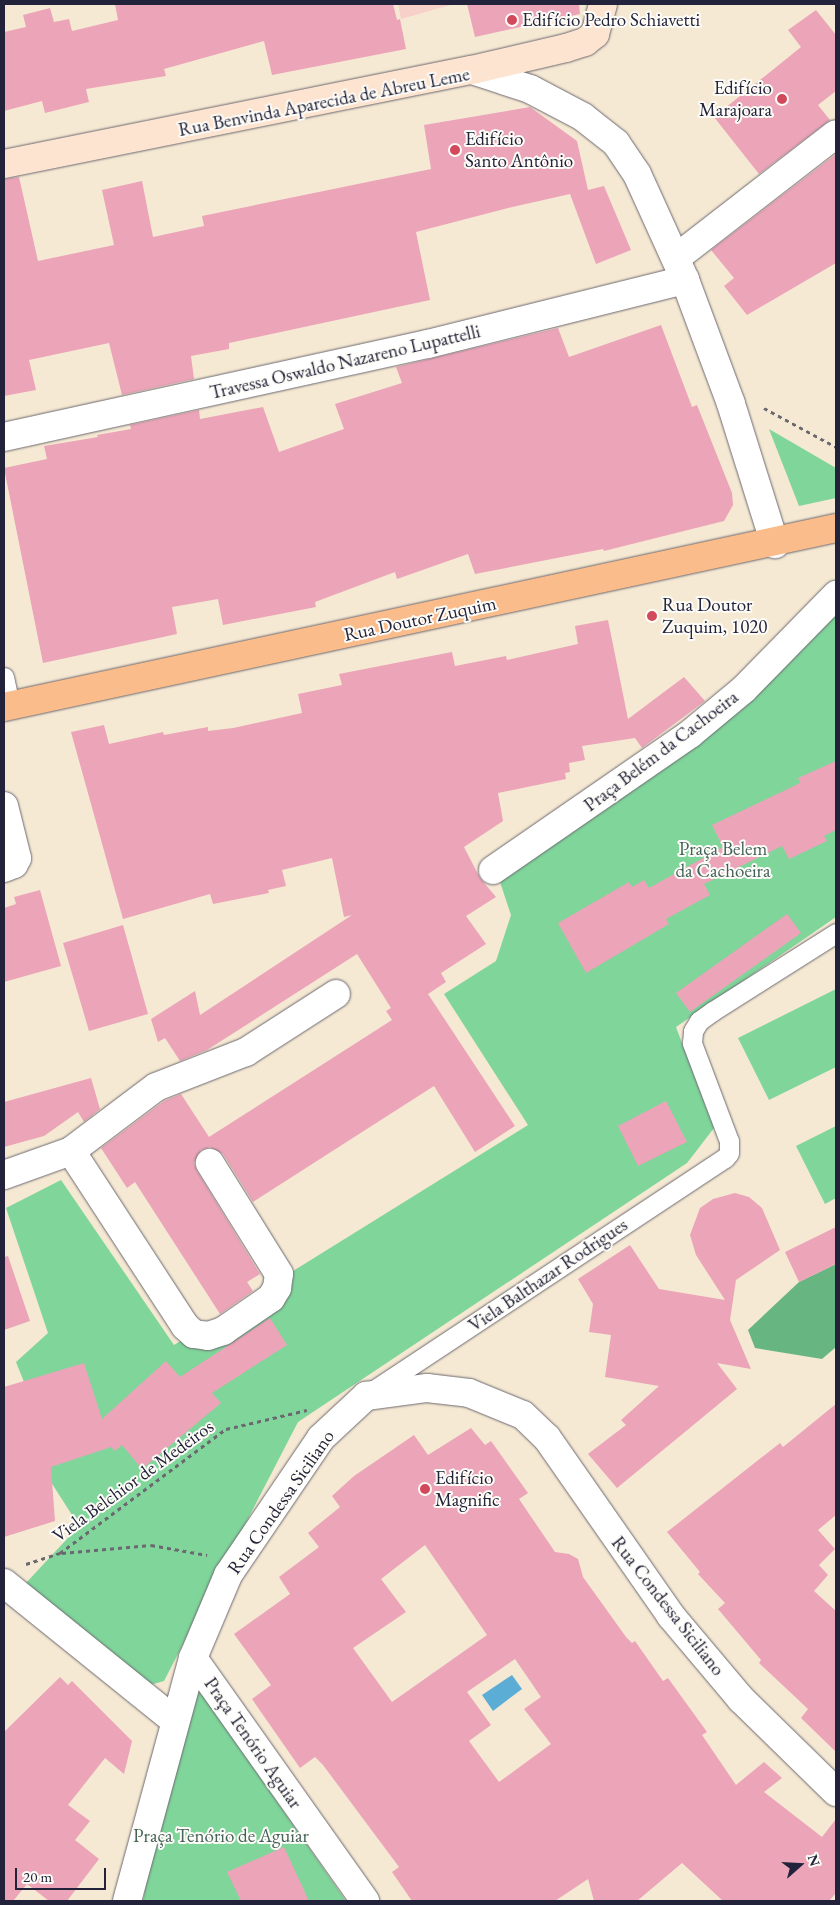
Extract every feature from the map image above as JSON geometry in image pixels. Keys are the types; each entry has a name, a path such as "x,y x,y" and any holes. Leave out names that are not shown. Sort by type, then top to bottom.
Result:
{"main road":[{"name":"Rua Doutor Zuquim","path":"7,706 775,544 836,528"}],"street":[{"path":"472,70 585,42 595,34 603,4"},
{"name":"Rua Benvinda Aparecida de Abreu Leme","path":"4,164 472,70 530,89 583,117 616,143 637,174 680,269 731,404 775,544"},
{"path":"680,269 836,134"},
{"name":"Travessa Oswaldo Nazareno Lupattelli","path":"4,437 428,344 680,269"},
{"name":"Praça Belém da Cachoeira","path":"493,870 690,734 744,689 836,595"},
{"path":"4,806 17,858 14,864 4,868"},
{"path":"4,1175 71,1150 156,1087 246,1052 336,994"},
{"path":"71,1150 185,1326 194,1334 208,1336 223,1331 270,1298 277,1288 279,1274 210,1163"},
{"name":"Rua Condessa Siciliano","path":"127,1901 174,1720 193,1658 237,1561 321,1438 366,1396 427,1388 469,1393 523,1415 547,1438 671,1616 741,1699 836,1792"},
{"path":"13,1574 174,1720"},
{"name":"Praça Tenório Aguiar","path":"193,1658 365,1901"}],"lane":[{"path":"4,677 7,706"},
{"name":"Viela Balthazar Rodrigues","path":"366,1396 729,1153 727,1132 692,1043 693,1031 699,1022 713,1011 836,933"}],"path":[{"path":"731,404 757,405 836,447"},
{"name":"Viela Belchior de Medeiros","path":"13,1574 60,1554 226,1429 310,1409"},
{"path":"60,1554 151,1545 237,1561"}],"shaded area":[{"path":"398,4 454,4 401,19"}],"green space":[{"path":"769,429 836,468 836,498 799,506"},
{"name":"Praça Belem da Cachoeira","path":"836,605 836,917 676,1027 714,1128 687,1163 298,1422 164,1681 150,1685 26,1583 79,1526 42,1468 38,1417 16,1362 48,1333 6,1208 61,1180 174,1345 528,1125 444,994 496,961 511,915 500,882 690,749"},
{"path":"836,989 836,1067 769,1100 738,1038"},
{"path":"836,1126 836,1198 825,1204 796,1146"},
{"path":"836,1264 836,1347 822,1359 755,1348 748,1330 799,1282"},
{"name":"Praça Tenório de Aguiar","path":"194,1686 205,1698 346,1901 143,1901 156,1824"}],"water":[{"path":"512,1675 522,1689 493,1711 482,1695"}],"building":[{"path":"115,4 393,4 397,20 400,19 406,49 272,75 264,41 164,69 166,76 86,89 89,102 45,113 42,101 4,111 4,32 26,27 23,15 50,8 54,22 69,19 72,31 118,20"},
{"name":"Edifício Pedro Schiavetti","path":"467,4 579,4 580,14 475,37"},
{"name":"Edifício Marajoara","path":"816,10 836,35 836,91 818,105 830,120 759,174 714,117 801,47 788,30"},
{"path":"530,107 577,141 588,190 604,186 631,250 596,264 570,194 508,208 416,232 430,300 229,343 229,349 191,356 194,379 122,395 109,343 29,360 36,390 4,396 4,179 19,177 38,261 114,245 102,190 142,181 153,237 204,226 202,216 431,169 424,125"},
{"path":"836,154 836,263 747,315 724,286 734,278 711,250"},
{"path":"661,325 692,407 697,405 732,493 733,505 724,521 604,551 603,549 475,574 468,554 397,579 395,572 315,602 316,607 223,625 218,599 172,607 177,634 43,663 4,468 47,459 44,446 98,437 97,435 131,429 130,425 199,410 200,419 263,407 279,452 344,429 335,404 402,383 396,367 558,328 569,357"},
{"path":"608,620 628,719 684,677 705,701 642,748 635,738 582,746 585,760 569,763 570,772 565,773 566,779 498,793 503,821 464,847 480,878 496,897 466,916 486,944 441,973 446,982 428,994 515,1126 475,1152 434,1086 253,1202 223,1154 210,1147 201,1150 194,1163 197,1171 260,1274 247,1282 253,1291 220,1314 135,1182 127,1188 101,1148 164,1101 181,1094 209,1137 392,1020 386,1011 391,1008 357,954 207,1050 180,1061 165,1038 158,1042 151,1019 195,991 200,1015 352,915 344,917 332,858 282,870 286,886 268,890 269,893 213,904 210,894 123,919 71,732 104,725 109,744 163,732 164,735 208,727 208,731 233,728 302,713 298,694 342,685 339,674 452,652 455,666 506,656 507,660 578,644 575,626"},
{"path":"836,761 836,830 824,836 827,841 789,859 782,846 704,884 710,895 666,919 669,924 586,973 558,923 629,882 632,887 644,880 649,888 723,847 712,825 800,783 798,778"},
{"path":"40,890 61,966 4,982 4,908 16,904 14,897"},
{"path":"787,914 801,933 690,1012 676,993"},
{"path":"123,925 148,1014 89,1031 63,943"},
{"path":"91,1078 100,1109 84,1122 78,1112 44,1136 4,1147 4,1102"},
{"path":"666,1101 687,1142 638,1166 618,1126"},
{"path":"735,1193 749,1197 762,1208 780,1250 736,1280 730,1320 751,1369 717,1363 737,1389 617,1488 588,1454 626,1425 621,1420 659,1386 605,1377 611,1335 589,1332 593,1304 578,1279 630,1245 659,1289 725,1300 696,1255 690,1235 700,1208 713,1199"},
{"path":"836,1227 836,1264 799,1282 785,1252"},
{"path":"8,1256 30,1321 4,1330 4,1257"},
{"path":"270,1318 287,1345 212,1393 221,1403 142,1469 122,1445 115,1451 111,1447 51,1467 55,1521 4,1537 4,1387 84,1363 102,1419 166,1361 180,1377"},
{"path":"836,1404 836,1515 818,1530 835,1549 819,1565 828,1575 814,1591 836,1611 836,1752 801,1718 808,1709 759,1663 761,1660 718,1609 725,1603 698,1574 700,1572 667,1532 780,1443 783,1447"},
{"path":"471,1428 485,1445 491,1441 528,1493 519,1499 555,1552 569,1554 578,1559 583,1577 626,1637 632,1643 635,1641 663,1681 668,1678 707,1732 702,1735 736,1785 764,1762 782,1778 764,1792 822,1837 836,1819 836,1893 829,1901 723,1901 682,1863 637,1901 594,1901 588,1879 555,1901 412,1901 392,1872 399,1867 323,1765 315,1757 300,1768 252,1699 271,1685 234,1634 290,1594 279,1577 319,1547 308,1533 340,1507 332,1496 354,1476 414,1435 428,1455","holes":["425,1545 487,1635 392,1702 353,1648 406,1612 381,1579","515,1659 541,1697 524,1709 551,1744 499,1782 469,1741 491,1725 467,1692"]},
{"path":"60,1677 68,1685 72,1681 132,1741 124,1774 105,1758 68,1805 90,1821 75,1840 99,1859 67,1901 49,1901 27,1884 13,1901 4,1901 4,1732"},
{"path":"284,1847 309,1901 241,1901 227,1872"}],"place":[{"name":"Edifício Pedro Schiavetti","path":"512,20"},
{"name":"Edifício Marajoara","path":"782,99"},
{"name":"Edifício Santo Antônio","path":"455,150"},
{"name":"Rua Doutor Zuquim, 1020","path":"652,616"},
{"name":"Edifício Magnific","path":"425,1489"}]}
